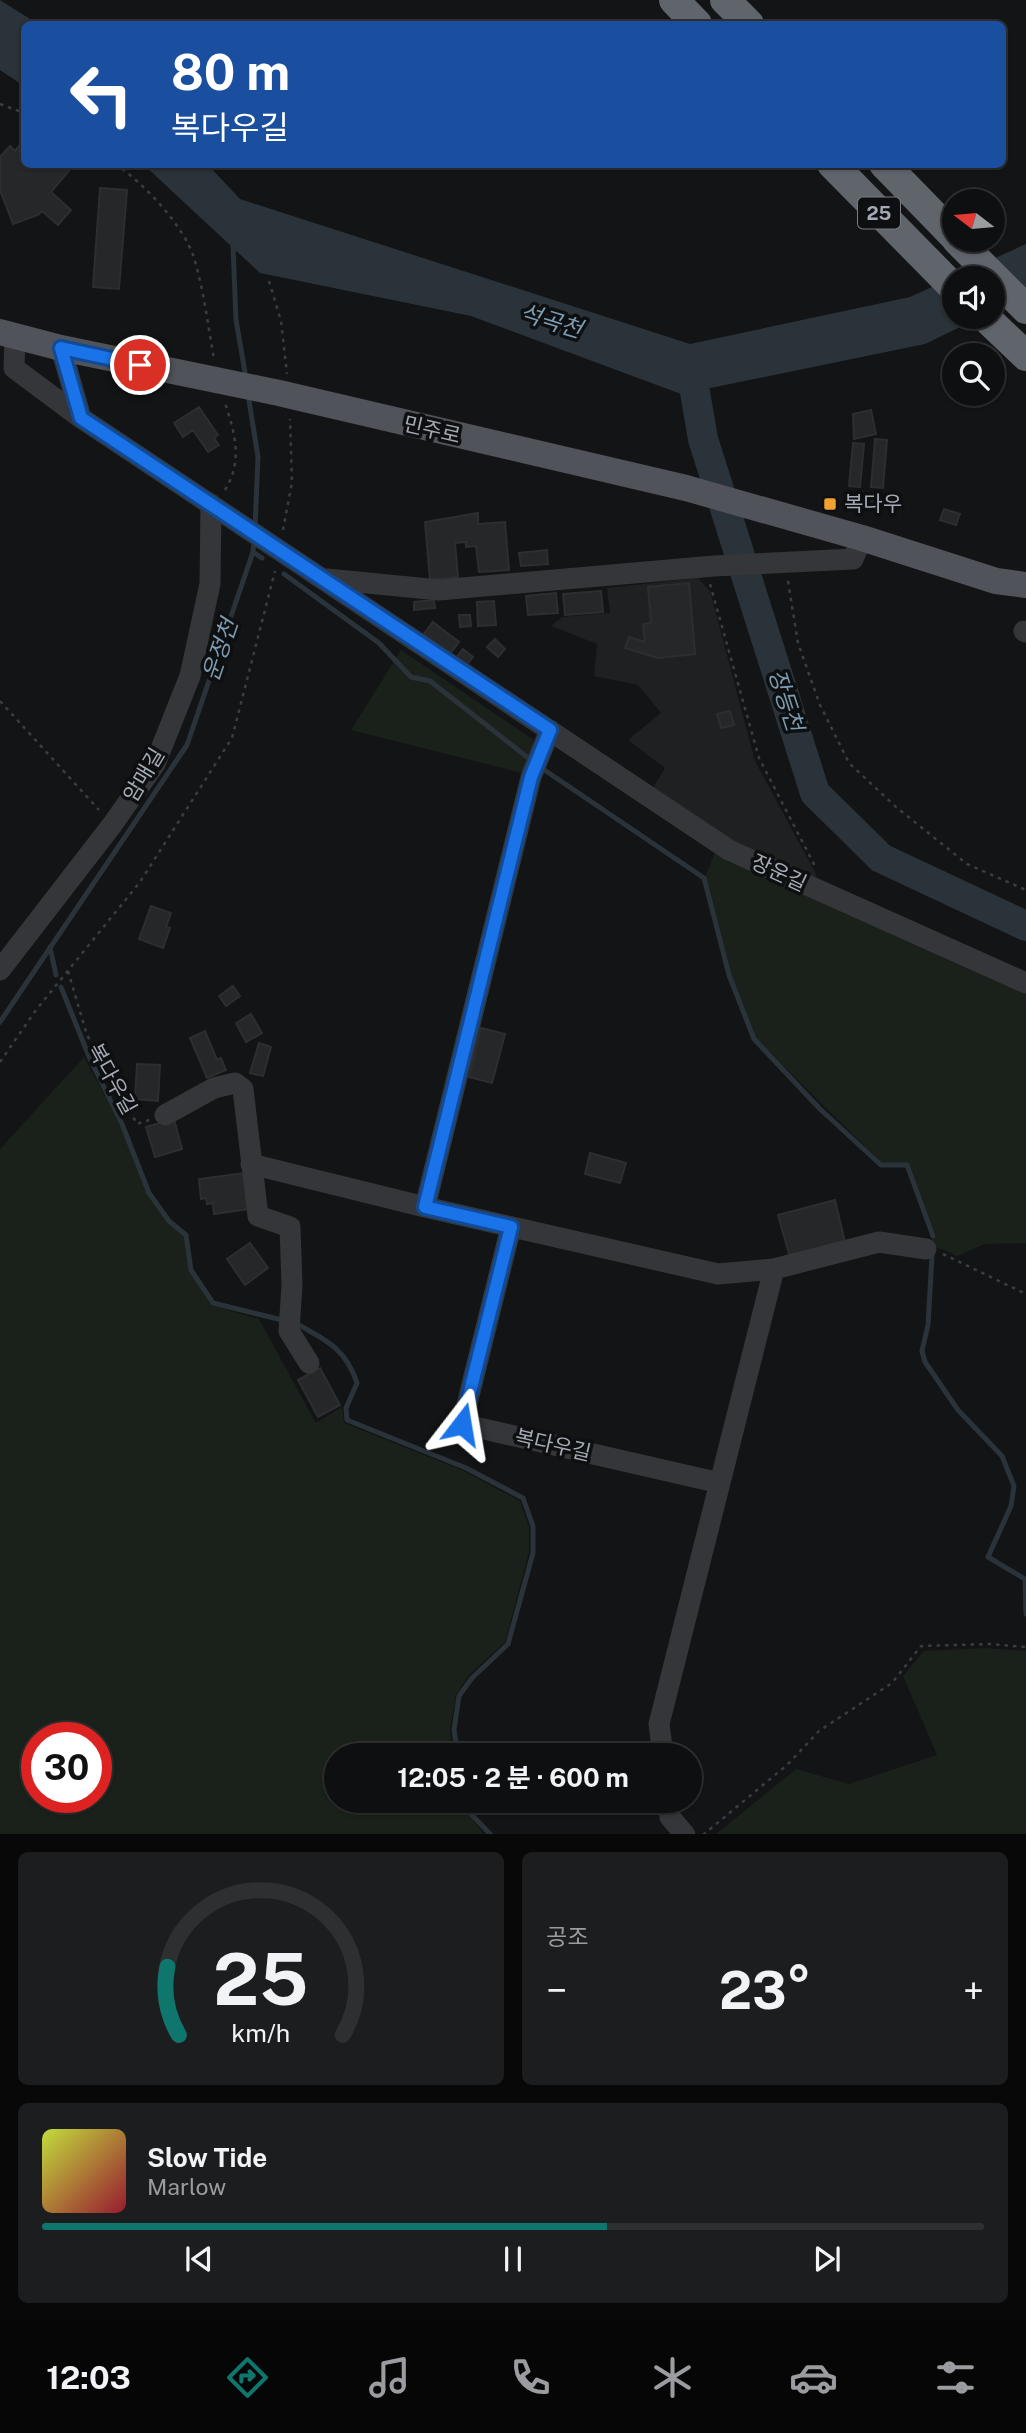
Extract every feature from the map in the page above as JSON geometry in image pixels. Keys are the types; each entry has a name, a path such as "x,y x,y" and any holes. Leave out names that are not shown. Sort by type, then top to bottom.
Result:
{"highway":[{"path":"674,0 694,21"},
{"path":"725,0 746,21"},
{"name":"25","path":"836,168 942,277"},
{"name":"25","path":"888,168 942,224"},
{"name":"25","path":"969,252 1026,309"},
{"path":"998,329 1026,356"}],"main road":[{"name":"민주로","path":"8,334 61,348 279,393 686,488 862,538 996,581 1026,585"}],"street":[{"name":"장운길","path":"8,334 14,368 81,418 729,850 1026,983"},
{"path":"61,348 81,418"},
{"name":"암매길","path":"0,970 112,825 155,764 190,676 210,584 219,510"},
{"path":"322,578 439,590 708,566 853,559 862,538"},
{"path":"425,1207 531,777 550,730"},
{"name":"복다우길","path":"165,1115 214,1088 235,1083 243,1090 258,1216 290,1227 292,1285 289,1331 309,1363"},
{"path":"251,1164 718,1274 774,1269 879,1242 926,1249"},
{"name":"복다우길","path":"511,1227 462,1424 720,1483"},
{"path":"661,1743 659,1724 774,1269"},
{"path":"670,1813 684,1834"}],"path":[{"path":"0,104 21,112"},
{"path":"121,168 166,210 193,256 226,382 236,438 236,466 219,510"},
{"path":"781,561 798,643 820,705 849,762 896,807 967,864 1026,890"},
{"path":"708,566 759,758 830,896"},
{"path":"0,701 112,825"},
{"name":"복다우길","path":"68,971 87,1035 137,1124 165,1115"},
{"path":"926,1249 951,1257 1026,1294"},
{"path":"704,1834 787,1765 819,1731 892,1683 921,1646 989,1644 1026,1647"}],"shaded area":[{"path":"698,578 710,591 755,761 817,876 810,879 731,841 653,788 665,768 628,740 661,713 638,685 594,676 597,644 551,626 562,617 610,613 607,588"},
{"path":"401,650 534,740 526,774 351,730"},
{"path":"716,849 1026,990 1026,1243 985,1244 957,1256 927,1243 936,1236 907,1164 882,1163 756,1039 730,974 705,877"},
{"path":"84,1057 120,1125 151,1199 184,1236 189,1270 211,1305 259,1319 316,1423 342,1407 344,1423 464,1471 520,1501 529,1527 529,1552 505,1642 469,1675 456,1695 450,1730 452,1743 324,1743 324,1813 467,1813 484,1834 0,1834 0,1149"},
{"path":"986,1648 1026,1651 1026,1834 716,1834 796,1769 849,1784 937,1755 903,1676 924,1651"}],"water":[{"path":"0,0 33,21 21,21 21,84 0,70"},
{"name":"석곡천","path":"147,168 211,168 240,199 690,344 910,297 942,282 942,329 956,329 925,344 681,394 471,316 260,273"},
{"path":"1026,244 1026,295 1005,306 1005,266 978,266"}],"building":[{"path":"21,144 21,168 71,168 51,192 71,210 58,225 42,211 13,224 0,190 0,157 10,146 15,151"},
{"path":"100,188 127,190 119,289 93,287"},
{"path":"199,407 218,435 214,438 219,445 208,452 193,430 183,437 174,423"},
{"path":"871,410 876,434 854,439 853,414"},
{"path":"875,439 887,440 883,488 871,487"},
{"path":"853,443 864,444 860,487 849,486"},
{"path":"860,492 879,496 876,508 857,503"},
{"path":"944,509 960,514 956,525 940,520"},
{"path":"478,513 478,524 505,522 509,570 479,572 476,546 466,547 466,542 455,543 458,577 430,580 425,522"},
{"path":"547,550 548,564 521,566 519,553"},
{"path":"689,583 695,654 658,658 625,648 629,637 645,642 643,624 651,623 648,587"},
{"path":"601,591 603,612 565,615 563,594"},
{"path":"556,593 558,613 528,615 526,596"},
{"path":"434,600 435,608 414,610 414,602"},
{"path":"494,601 496,625 478,626 477,602"},
{"path":"459,615 470,615 471,626 460,627"},
{"path":"433,622 459,642 449,655 423,635"},
{"path":"495,639 505,649 498,657 487,647"},
{"path":"463,649 473,657 465,667 455,659"},
{"path":"730,711 734,725 721,728 717,714"},
{"path":"151,906 171,913 166,927 170,928 163,948 139,939"},
{"path":"233,986 240,996 226,1006 219,996"},
{"path":"251,1014 262,1033 246,1042 236,1023"},
{"path":"481,1028 505,1034 492,1083 469,1077"},
{"path":"205,1031 217,1060 221,1058 226,1070 207,1078 190,1038"},
{"path":"259,1043 271,1047 263,1076 250,1073"},
{"path":"137,1064 160,1065 158,1101 135,1099"},
{"path":"174,1119 182,1149 155,1157 146,1127"},
{"path":"590,1153 626,1163 620,1183 585,1174"},
{"path":"244,1173 249,1209 214,1214 213,1203 207,1204 206,1198 201,1199 199,1179"},
{"path":"835,1200 845,1242 790,1257 778,1215"},
{"path":"250,1243 268,1268 245,1285 227,1259"},
{"path":"320,1368 340,1405 318,1417 298,1380"}],"waterway":[{"name":"운정천","path":"233,245 236,320 246,378"},
{"name":"장등천","path":"690,363 703,439 815,793 881,858 1026,926"},
{"name":"운정천","path":"248,394 258,457 255,527"},
{"name":"운정천","path":"0,1022 187,745 253,552 254,540"},
{"path":"253,552 262,558"},
{"path":"284,574 379,643 411,677 430,681 527,757"},
{"path":"543,769 704,878 729,975 754,1039 820,1109 881,1165 907,1165 933,1236"},
{"path":"50,947 56,975"},
{"path":"61,987 90,1059 122,1124 149,1193 169,1221 186,1235 191,1270 213,1303 282,1320"},
{"path":"932,1256 928,1325 922,1351 925,1362 958,1410 1002,1456 1014,1486 1011,1506 988,1557 1025,1579 1026,1614"},
{"path":"297,1324 334,1347 352,1371 357,1383 346,1408 347,1420 466,1468 523,1498 533,1526 533,1553 508,1644 472,1678 459,1696 454,1730 456,1743"},
{"path":"470,1813 490,1834"}],"place":[{"name":"복다우","path":"830,504"}],"route":[{"path":"140,365 61,348 81,418 550,730 531,777 425,1207 511,1227 462,1424"}]}
